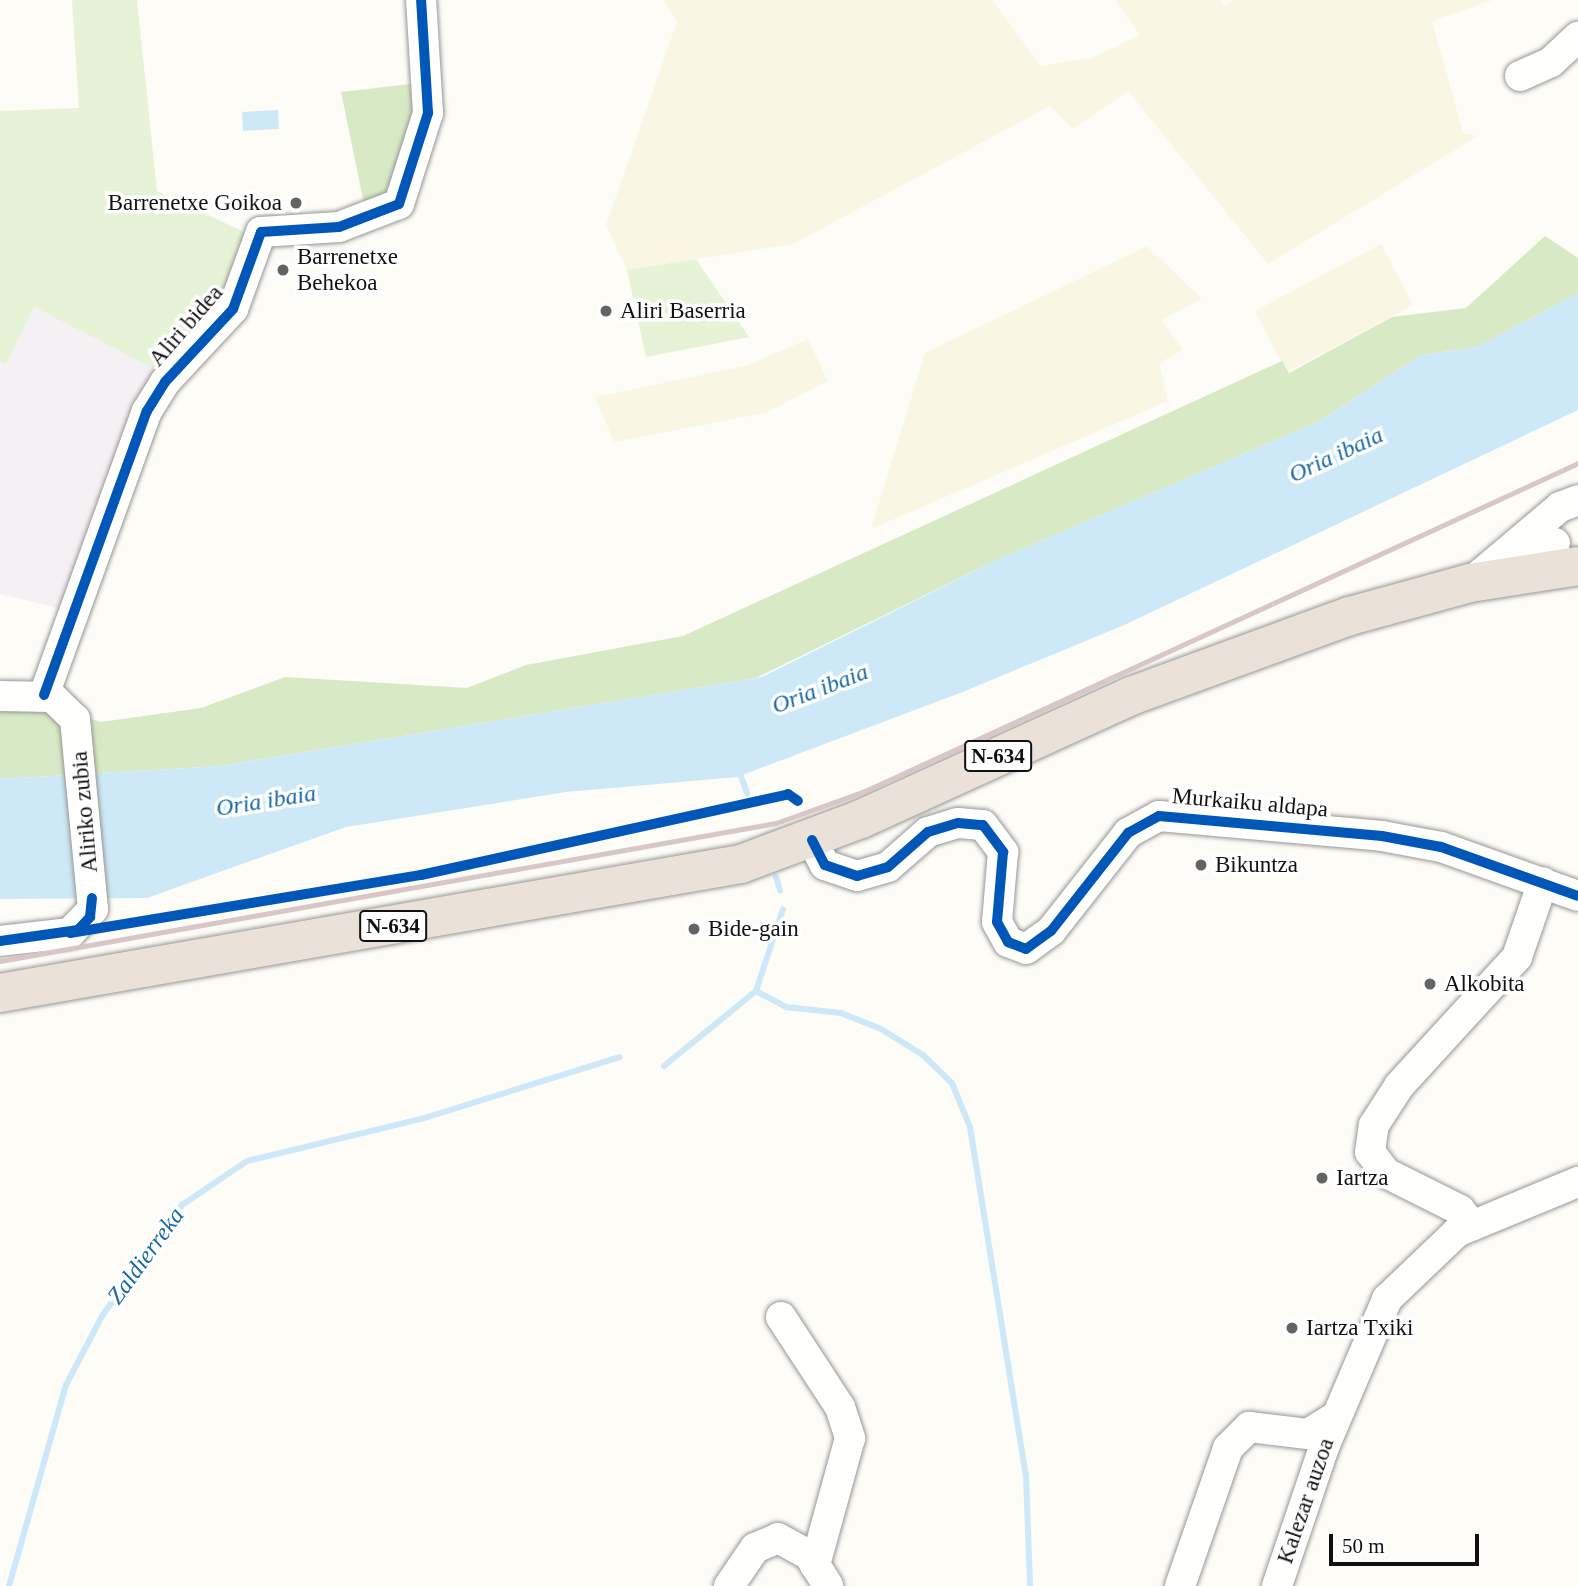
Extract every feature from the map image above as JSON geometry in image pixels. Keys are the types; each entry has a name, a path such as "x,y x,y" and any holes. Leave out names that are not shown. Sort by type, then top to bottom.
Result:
{"highway":[{"name":"N-634","path":"0,993 695,874 812,840 1105,707 1229,661 1472,593 1566,547"}],"street":[{"name":"Aliri bidea","path":"44,695 147,411 164,382 233,309 261,232 339,227 399,204 428,113 421,0"},
{"path":"1520,76 1551,62 1578,37"},
{"path":"0,696 44,695"},
{"name":"Aliriko zubia","path":"0,941 78,930 90,917 92,898 77,727 66,706 44,695"},
{"name":"Murkaiku aldapa","path":"812,840 825,864 857,876 888,867 928,832 958,823 982,825 1003,852 998,922 1008,942 1026,948 1051,930 1128,833 1159,817 1382,836 1441,847 1578,896"},
{"path":"1472,1225 1461,1210 1386,1173 1370,1152 1374,1125 1399,1086 1517,957 1543,882"},
{"name":"Kalezar auzoa","path":"1277,1586 1337,1416 1387,1299 1434,1250 1472,1225 1578,1182"},
{"path":"729,1586 755,1548 778,1538 821,1575 850,1438 840,1407 781,1317"},
{"name":"Kalezar auzoa","path":"1180,1586 1228,1448 1249,1427 1308,1434 1337,1416"}],"shaded area":[{"path":"663,0 992,0 1041,66 1092,58 1140,35 1115,0 1220,0 1225,6 1235,0 1493,0 1432,21 1463,133 1478,136 1268,264 1128,91 1073,129 1050,106 793,244 627,270 606,225 677,22"},
{"path":"1381,244 1413,305 1287,372 1255,311"},
{"path":"1147,246 1202,299 1162,320 1183,350 1159,363 1168,401 871,529 925,353"},
{"path":"34,307 162,373 71,611 0,594 0,361 7,364"},
{"path":"808,339 828,381 765,413 614,442 595,397 746,366"}],"green space":[{"path":"72,0 137,0 157,191 244,232 231,302 162,373 34,307 6,365 0,361 0,111 79,108"},
{"path":"419,83 398,190 364,204 341,92"},
{"path":"1545,236 1578,258 1578,293 1478,347 1421,355 1320,421 999,559 756,678 220,766 0,779 0,708 50,707 101,722 201,708 285,677 467,688 526,665 683,636 1282,361 1289,373 1392,317 1466,308"},
{"path":"696,259 749,337 646,357 627,270"}],"water":[{"path":"278,110 279,129 243,131 242,112"},
{"name":"Oria ibaia","path":"1578,293 1578,410 1122,626 960,693 737,777 566,792 346,827 147,898 0,899 0,779 220,766 762,677 999,559 1320,421 1421,355 1478,347"}],"waterway":[{"path":"738,768 747,793"},
{"path":"776,877 780,890"},
{"path":"664,1066 756,991 783,909"},
{"path":"756,991 786,1007 841,1013 881,1029 923,1055 952,1083 970,1127 1026,1475 1030,1586"},
{"name":"Zaldierreka","path":"9,1586 66,1385 102,1316 182,1205 247,1161 421,1119 620,1057"}],"railway":[{"path":"0,961 776,823 865,791 1578,463"}],"cycle path":[{"path":"44,695 147,411 165,382 233,309 261,232 339,227 399,204 428,113 421,0"},
{"path":"70,933 421,875 788,794 798,801"},
{"path":"812,840 825,865 857,876 888,867 928,832 958,823 983,825 1003,852 997,922 1008,942 1026,949 1051,931 1128,833 1159,816 1382,836 1441,847 1578,896"},
{"path":"0,941 78,930 90,917 92,898"}],"place":[{"name":"Barrenetxe Goikoa","path":"296,203"},
{"name":"Barrenetxe Behekoa","path":"283,270"},
{"name":"Aliri Baserria","path":"606,311"},
{"name":"Bikuntza","path":"1201,865"},
{"name":"Bide-gain","path":"694,929"},
{"name":"Alkobita","path":"1430,984"},
{"name":"Iartza","path":"1322,1178"},
{"name":"Iartza Txiki","path":"1292,1328"}]}
